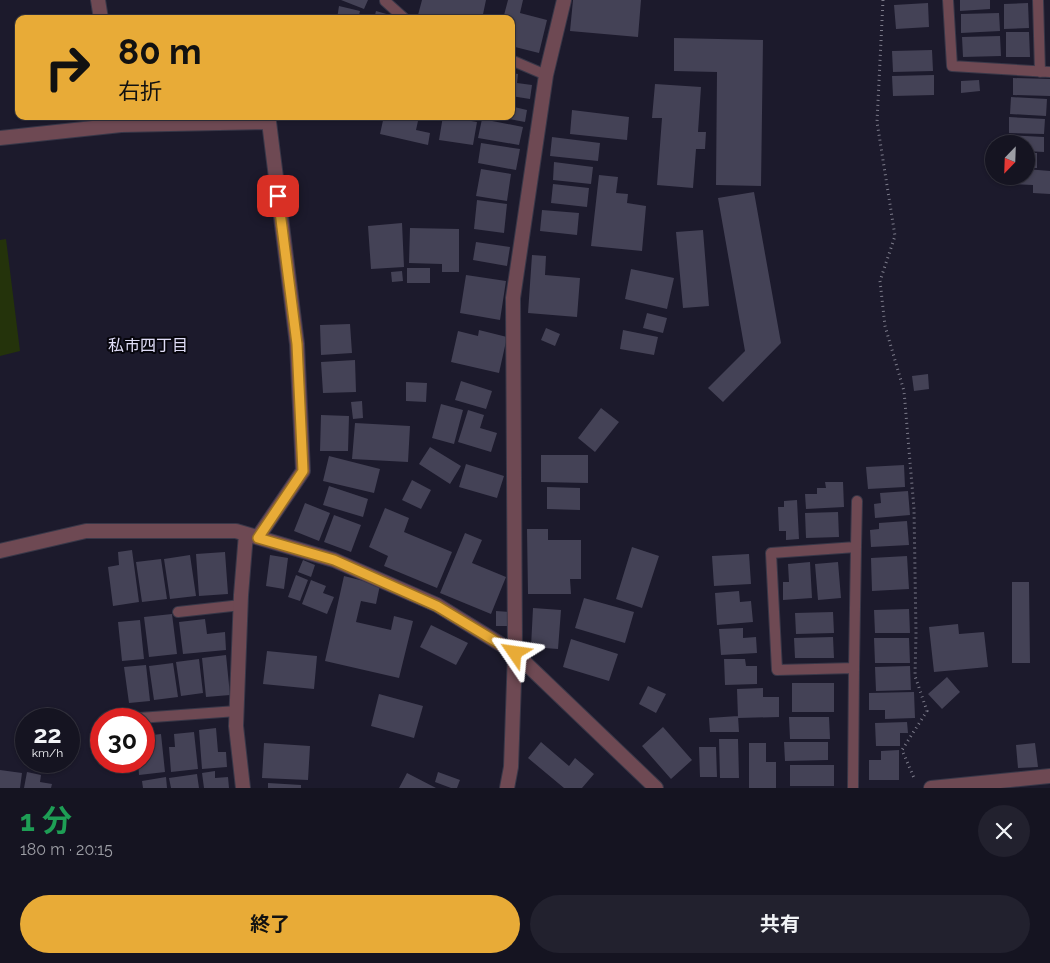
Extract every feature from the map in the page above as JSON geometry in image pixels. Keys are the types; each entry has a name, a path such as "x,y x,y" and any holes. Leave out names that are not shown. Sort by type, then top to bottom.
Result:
{"street":[{"path":"98,0 100,15"},
{"path":"507,788 511,767 515,653 513,298 546,75 564,0"},
{"path":"0,138 115,121 269,122 297,344 303,471 252,536 241,605 236,726 243,788"},
{"path":"0,551 86,531 236,531 334,560 437,606 515,653 656,788"},
{"path":"931,788 1018,784 1050,776"}],"lane":[{"path":"948,0 952,66 1045,72 1038,0"},
{"path":"385,1 401,15"},
{"path":"515,62 546,75"},
{"path":"853,788 857,501"},
{"path":"854,668 777,670 771,553 856,546"},
{"path":"178,612 241,605"},
{"path":"155,717 237,711"}],"path":[{"path":"883,0 877,122 895,236 880,281 885,326 904,391 914,509 915,676 927,711 902,750 915,780"}],"green space":[{"path":"6,239 20,351 0,356 0,240"}],"building":[{"path":"341,0 368,0 364,9"},
{"path":"422,0 486,0 483,15 418,15"},
{"path":"508,0 523,0 520,13 547,20 539,53 515,47 515,15 504,15"},
{"path":"573,0 641,0 638,37 570,31"},
{"path":"960,0 990,0 990,9 960,11"},
{"path":"928,3 929,27 896,29 894,5"},
{"path":"1028,3 1029,28 1004,29 1004,4"},
{"path":"339,6 360,11 359,15 338,15"},
{"path":"376,11 390,15 375,15"},
{"path":"999,13 1000,31 961,33 961,14"},
{"path":"1006,32 1029,32 1030,57 1006,57"},
{"path":"1000,36 1001,56 963,57 962,37"},
{"path":"674,38 763,40 761,186 716,185 717,72 674,71"},
{"path":"932,50 933,71 893,72 892,51"},
{"path":"515,74 518,74 517,83 532,85 530,99 515,97"},
{"path":"934,75 934,95 893,96 892,76"},
{"path":"1013,78 1050,79 1050,96 1013,95"},
{"path":"979,80 980,91 961,93 961,81"},
{"path":"655,84 701,87 698,132 706,132 705,149 696,149 693,188 657,185 662,118 652,118"},
{"path":"1011,97 1047,99 1046,116 1010,114"},
{"path":"515,107 527,110 525,122 515,120"},
{"path":"572,110 629,117 627,140 570,134"},
{"path":"1009,117 1045,119 1044,134 1009,133"},
{"path":"383,120 418,121 416,130 430,133 428,145 380,134"},
{"path":"442,120 477,122 473,145 439,140"},
{"path":"482,120 523,127 519,145 478,138"},
{"path":"1035,136 1044,137 1044,152 1035,152"},
{"path":"552,137 600,143 598,161 550,156"},
{"path":"481,143 520,149 516,170 478,163"},
{"path":"1035,153 1037,153 1037,168 1035,168"},
{"path":"554,162 593,167 591,184 553,180"},
{"path":"481,169 511,174 507,201 476,196"},
{"path":"1035,170 1050,171 1050,194 1033,193"},
{"path":"599,175 618,177 616,193 628,194 627,203 646,206 642,251 591,246"},
{"path":"553,184 589,188 587,207 551,203"},
{"path":"754,192 781,343 723,402 708,388 745,351 718,198"},
{"path":"477,200 507,204 504,233 474,229"},
{"path":"542,210 579,213 577,235 540,231"},
{"path":"402,223 404,267 371,269 368,226"},
{"path":"410,228 459,229 459,272 442,272 442,264 409,263"},
{"path":"703,230 709,306 683,308 676,232"},
{"path":"476,242 510,247 507,266 473,260"},
{"path":"532,255 546,256 545,275 580,278 577,317 528,313"},
{"path":"407,268 430,268 430,283 407,283"},
{"path":"631,269 674,278 667,309 625,299"},
{"path":"402,271 403,281 392,282 391,272"},
{"path":"466,275 506,281 500,320 460,313"},
{"path":"647,313 667,318 663,333 643,328"},
{"path":"350,324 352,353 321,355 320,325"},
{"path":"546,328 560,334 555,346 541,340"},
{"path":"479,330 507,337 499,373 451,362 458,331 478,336"},
{"path":"623,330 658,337 654,355 620,349"},
{"path":"355,360 356,392 323,393 321,362"},
{"path":"928,374 929,389 914,391 912,376"},
{"path":"461,381 492,391 486,409 455,400"},
{"path":"406,382 427,383 426,402 406,401"},
{"path":"362,401 363,418 353,419 351,402"},
{"path":"441,404 463,410 454,444 432,438"},
{"path":"601,408 619,422 595,452 578,438"},
{"path":"468,410 484,415 480,428 497,433 491,452 458,442"},
{"path":"321,415 349,416 348,451 320,451"},
{"path":"355,423 410,426 408,462 352,459"},
{"path":"430,447 461,466 450,484 419,464"},
{"path":"541,455 588,455 588,483 541,482"},
{"path":"329,456 380,469 374,493 323,481"},
{"path":"466,464 504,476 497,498 459,487"},
{"path":"904,465 905,487 868,489 866,467"},
{"path":"412,480 431,490 421,509 402,500"},
{"path":"825,482 843,482 844,507 806,509 805,494 817,494 817,488 826,488"},
{"path":"329,486 368,499 363,517 323,505"},
{"path":"547,487 580,488 580,510 547,509"},
{"path":"908,491 910,515 875,518 874,504 881,503 880,493"},
{"path":"797,500 799,539 786,540 786,531 779,531 778,507 784,507 784,501"},
{"path":"305,503 330,513 319,541 294,531"},
{"path":"385,508 409,518 404,532 452,552 437,588 384,566 388,556 369,547"},
{"path":"838,512 839,537 806,538 805,513"},
{"path":"334,515 361,525 351,552 324,542"},
{"path":"907,521 909,545 871,547 870,530 879,529 879,523"},
{"path":"527,529 548,529 548,540 581,540 581,579 570,579 571,594 528,594"},
{"path":"465,533 482,540 472,563 506,577 491,614 440,593"},
{"path":"632,547 659,556 642,608 616,599"},
{"path":"132,550 139,602 113,606 108,567 119,565 118,552"},
{"path":"225,552 228,594 199,596 196,554"},
{"path":"749,554 751,584 714,586 712,556"},
{"path":"190,555 196,596 170,599 164,559"},
{"path":"270,555 288,558 284,589 266,586"},
{"path":"907,556 909,589 872,591 871,558"},
{"path":"161,559 167,599 142,602 136,562"},
{"path":"303,560 315,565 311,577 298,572"},
{"path":"810,562 812,598 783,600 783,582 789,582 788,564"},
{"path":"838,562 841,598 818,600 815,564"},
{"path":"296,575 308,580 300,601 288,597"},
{"path":"344,576 380,585 376,604 361,601 356,622 391,630 394,616 413,621 399,678 325,661"},
{"path":"311,580 326,586 323,593 334,597 327,614 302,604"},
{"path":"1012,582 1029,582 1030,663 1012,663"},
{"path":"739,591 740,602 751,601 753,622 717,625 715,593"},
{"path":"584,598 634,612 625,643 575,628"},
{"path":"533,608 561,610 558,649 531,647"},
{"path":"909,609 910,633 875,633 874,610"},
{"path":"496,611 510,612 509,626 496,626"},
{"path":"833,612 834,633 796,634 795,613"},
{"path":"172,614 177,654 149,657 144,617"},
{"path":"205,619 207,634 225,632 226,650 183,654 179,622"},
{"path":"140,620 144,659 122,661 118,622"},
{"path":"958,624 959,634 984,632 988,667 934,672 929,627"},
{"path":"431,625 468,643 456,665 420,647"},
{"path":"743,628 743,638 756,637 757,653 721,655 719,629"},
{"path":"833,637 834,658 795,658 794,638"},
{"path":"874,638 909,638 910,663 875,663"},
{"path":"571,639 618,654 609,681 563,667"},
{"path":"267,651 317,656 314,689 263,684"},
{"path":"226,655 230,695 206,697 202,658"},
{"path":"199,659 203,693 181,696 176,662"},
{"path":"724,659 745,659 746,666 757,666 757,684 725,685"},
{"path":"173,663 178,697 154,700 149,666"},
{"path":"146,665 150,701 129,703 124,667"},
{"path":"910,666 911,690 876,691 875,667"},
{"path":"947,677 960,692 942,709 928,694"},
{"path":"792,683 834,683 834,712 792,712"},
{"path":"648,686 666,694 656,713 639,704"},
{"path":"763,688 763,697 779,697 779,717 738,718 737,689"},
{"path":"914,692 915,718 885,719 885,710 869,710 869,693"},
{"path":"379,694 423,706 414,738 371,726"},
{"path":"738,716 739,732 710,732 709,718"},
{"path":"789,717 829,717 830,739 790,739"},
{"path":"907,722 908,733 900,733 900,746 876,746 875,723"},
{"path":"663,727 692,760 671,779 642,746"},
{"path":"216,728 218,752 226,752 227,767 202,769 199,730"},
{"path":"194,732 198,769 171,772 169,747 175,747 174,734"},
{"path":"161,734 165,772 139,775 139,773 155,773 155,735"},
{"path":"719,739 738,739 739,778 720,778"},
{"path":"541,742 569,766 575,758 594,774 582,788 564,788 528,758"},
{"path":"784,742 828,742 828,760 785,761"},
{"path":"264,743 310,746 308,780 262,778"},
{"path":"749,743 766,743 766,762 776,762 776,788 749,788"},
{"path":"1035,743 1038,767 1018,768 1016,745"},
{"path":"699,747 716,747 717,777 700,777"},
{"path":"899,750 899,780 869,780 869,760 881,760 881,751"},
{"path":"790,765 834,765 834,786 790,786"},
{"path":"0,770 22,773 20,788 0,788"},
{"path":"215,771 215,778 228,777 229,788 204,788 202,773"},
{"path":"438,772 460,780 457,788 451,788 435,782"},
{"path":"27,773 41,775 40,782 52,784 51,788 24,788"},
{"path":"407,773 436,788 399,788"},
{"path":"197,774 199,788 171,788 169,778"},
{"path":"166,777 167,788 143,788 142,781"},
{"path":"268,783 301,785 301,788 268,788"}],"district":[{"name":"私市四丁目","path":"148,345"}],"route":[{"path":"278,196 297,344 303,471 258,538 334,560 437,606 515,653"}]}
